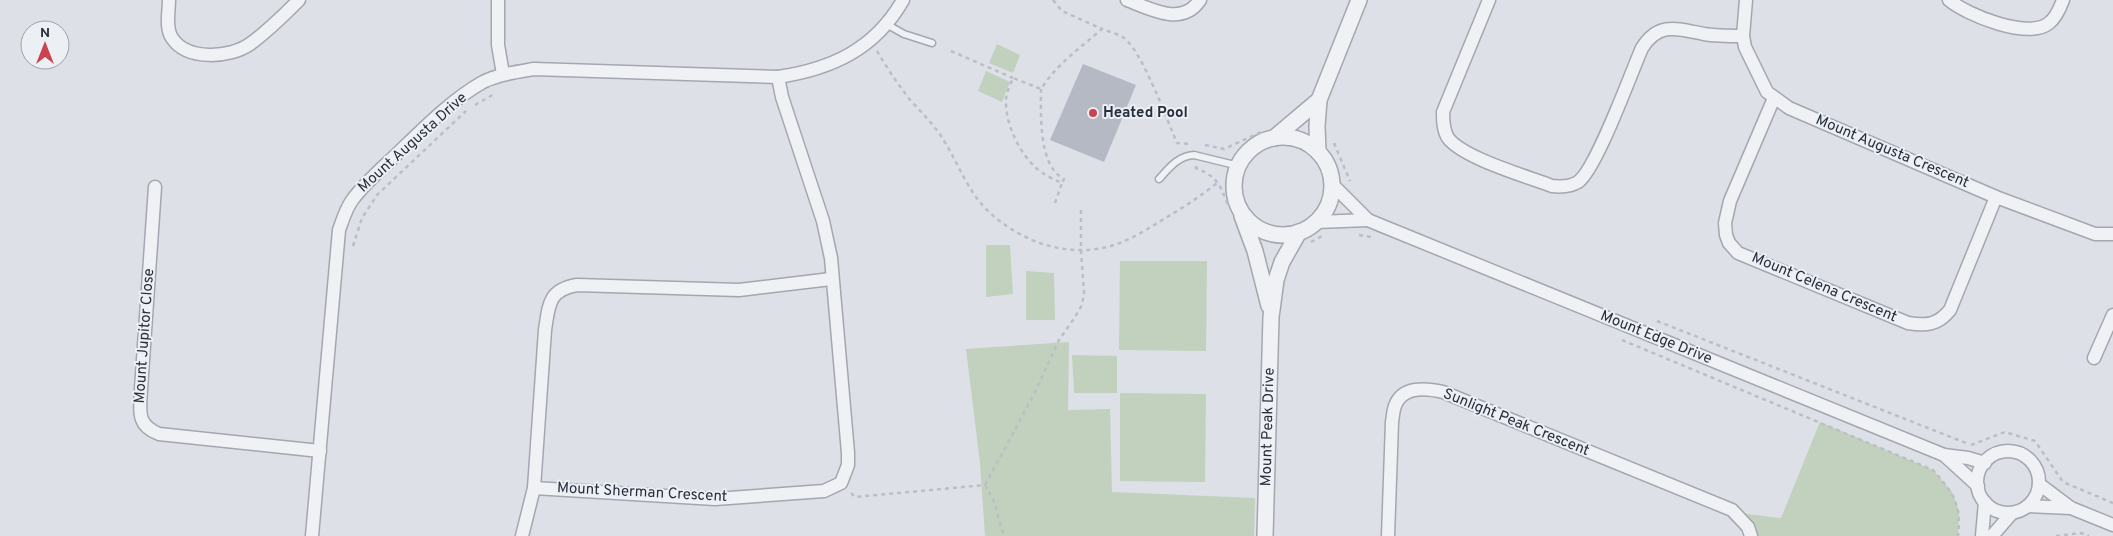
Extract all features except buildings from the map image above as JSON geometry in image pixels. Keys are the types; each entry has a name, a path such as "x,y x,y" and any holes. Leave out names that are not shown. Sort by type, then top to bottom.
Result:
{"street":[{"path":"169,0 168,24 172,38 185,51 196,54 222,54 237,51 250,44 299,0"},
{"path":"498,0 498,45 503,74"},
{"name":"Mount Augusta Drive","path":"312,536 336,248 344,213 364,186 417,135 484,82 503,74 534,69 560,68 778,77 815,71 851,54 891,27 903,0"},
{"path":"1127,0 1165,14 1184,14 1194,9 1200,0"},
{"path":"1318,152 1319,100 1359,0"},
{"path":"1489,0 1443,112 1443,125 1447,136 1458,148 1552,186 1564,187 1577,183 1586,175 1606,135 1642,48 1648,38 1660,31 1678,28 1704,34 1743,36"},
{"name":"Mount Augusta Crescent","path":"1746,0 1743,36 1755,70 1767,92 1789,108 1996,197 2095,234 2113,234"},
{"path":"1950,0 1980,16 2019,29 2032,29 2048,24 2058,11 2063,0"},
{"path":"778,77 782,97 823,221 831,258 848,452 848,465 841,483"},
{"name":"Mount Celena Crescent","path":"1774,98 1730,201 1725,223 1729,243 1738,253 1908,324 1921,326 1933,324 1944,319 1950,310 1996,197"},
{"path":"1239,166 1253,148 1274,138 1319,100"},
{"path":"1240,209 1248,220 1265,232 1303,238 1321,228 1332,184 1326,164 1318,152 1298,140 1274,138"},
{"name":"Mount Peak Drive","path":"1239,166 1234,188 1255,252 1271,317"},
{"name":"Mount Edge Drive","path":"1332,184 1368,220 1380,226 1944,455 1968,458 1985,463"},
{"name":"Mount Jupitor Close","path":"155,187 141,389 140,411 142,422 149,430 160,434 320,451"},
{"name":"Mount Edge Drive","path":"1321,228 1368,220"},
{"name":"Mount Peak Drive","path":"1265,536 1271,317 1276,280 1282,262 1303,238"},
{"path":"522,536 534,488 545,330 552,298 559,291 577,285 739,290 832,279"},
{"path":"2094,358 2113,315"},
{"name":"Sunlight Peak Crescent","path":"1388,536 1392,422 1395,405 1404,396 1417,388 1443,392 1732,510 1748,527 1751,536"},
{"path":"1978,486 1979,474 1985,463 2002,452 2016,452 2029,459 2037,470 2039,484 2036,496 2028,506"},
{"name":"Mount Edge Drive","path":"1944,455 1978,486 1985,502"},
{"name":"Mount Sherman Crescent","path":"534,488 716,499 824,491 841,483"},
{"path":"2039,484 2071,508 2113,525"},
{"path":"1985,502 1994,509 2012,513"},
{"path":"1982,536 1985,502"},
{"path":"1992,536 2012,513 2028,506 2071,508"}],"lane":[{"path":"891,27 932,43"},
{"path":"1159,179 1180,158 1187,156 1194,155 1239,166"}],"path":[{"path":"1053,0 1062,11 1125,39 1147,73 1177,143 1194,144"},
{"path":"872,54 876,51 891,27"},
{"path":"1055,204 1064,179 1056,175 1048,160 1044,144 1041,89 1060,65 1102,29"},
{"path":"876,51 911,100 931,121 972,191 988,210 1007,226 1025,237 1064,250 1101,249 1118,244 1142,232 1199,198 1217,183"},
{"path":"951,51 1041,89"},
{"path":"1013,78 1006,99 1009,119 1017,141 1034,166 1062,183"},
{"path":"352,248 362,218 377,195 469,109 497,92"},
{"path":"1333,141 1350,182"},
{"path":"985,485 1033,396 1060,340 1082,304 1084,293 1081,251 1081,206"},
{"path":"1356,234 1374,238 1380,226"},
{"path":"1303,238 1321,228"},
{"path":"1656,321 1972,445 2005,432 2035,442 2063,482 2113,503"},
{"path":"1620,339 1933,470 1952,492 1958,511 1958,536"},
{"path":"841,483 855,497 985,485"},
{"path":"985,485 992,499 1004,536"},
{"path":"2056,536 2081,533 2089,536"}],"green space":[{"path":"997,44 1020,55 1013,73 989,63"},
{"path":"986,71 1010,82 1002,102 978,91"},
{"path":"986,245 1010,245 1013,294 986,297"},
{"path":"1120,261 1207,261 1206,351 1119,350"},
{"path":"1026,271 1054,273 1055,320 1026,320"},
{"path":"1069,342 1068,410 1110,409 1112,492 1255,498 1254,536 985,536 980,463 966,349"},
{"path":"1072,355 1117,356 1117,393 1074,393"},
{"path":"1120,393 1206,394 1205,482 1120,481"},
{"path":"1820,422 1933,470 1952,492 1959,511 1958,536 1754,536 1739,513 1781,518"}],"place":[{"name":"Heated Pool","path":"1093,113"}]}
